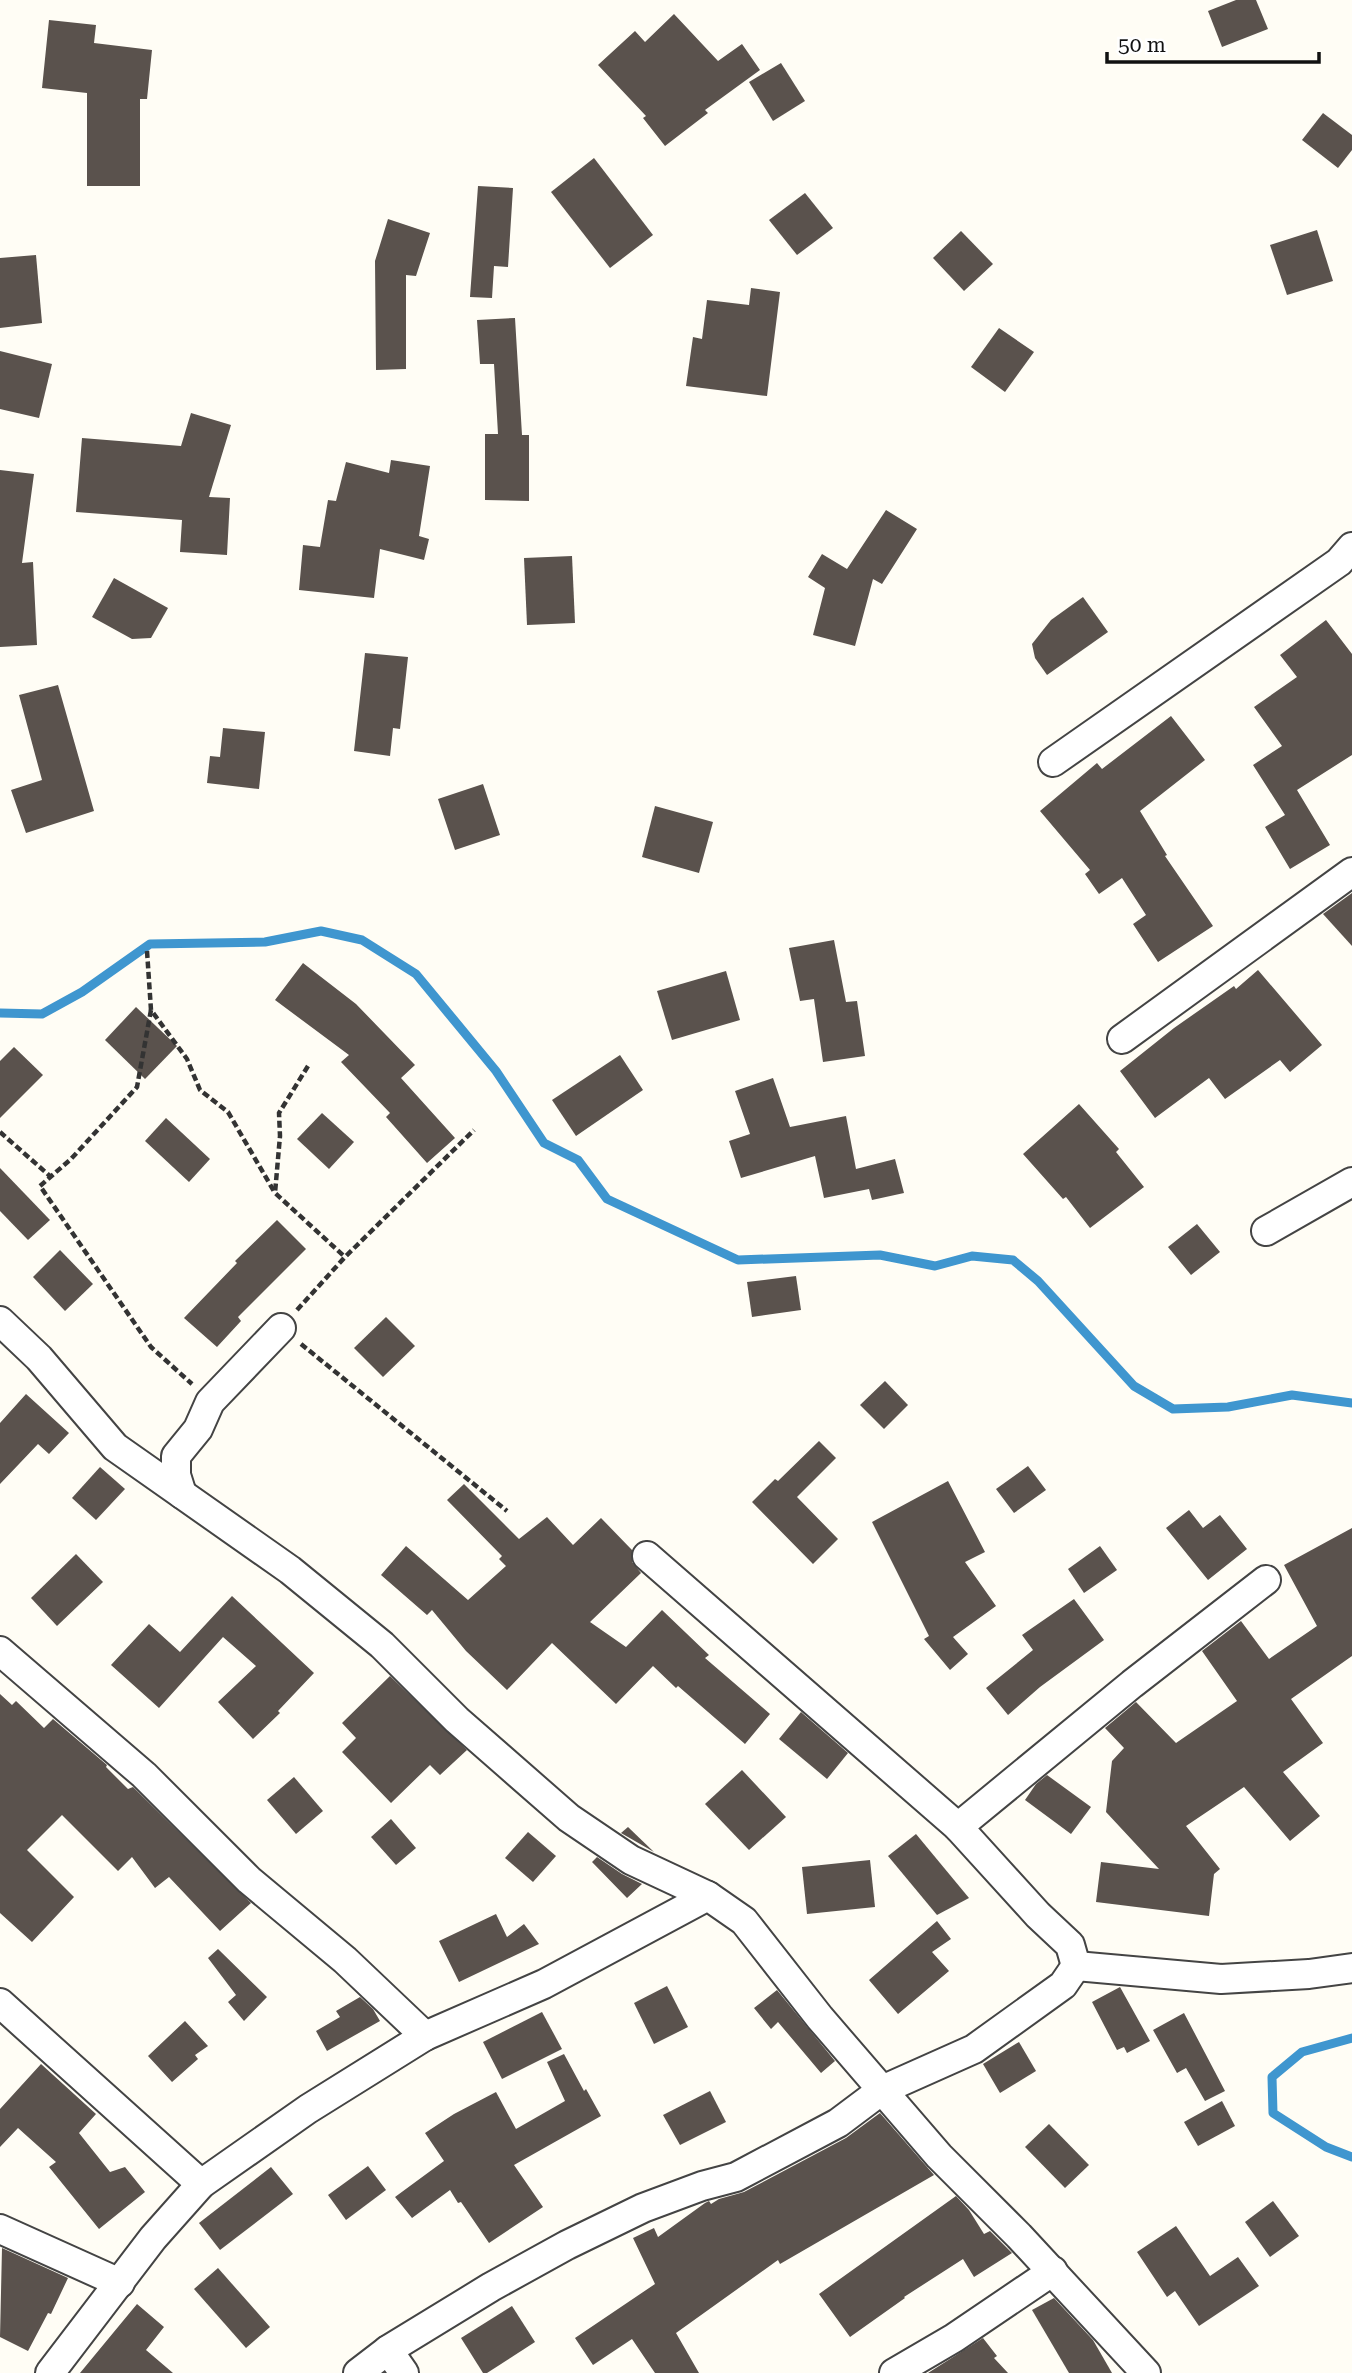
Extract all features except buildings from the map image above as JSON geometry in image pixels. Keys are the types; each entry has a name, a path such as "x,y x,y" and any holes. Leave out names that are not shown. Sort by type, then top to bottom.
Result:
{"street":[{"path":"1053,762 1348,563"},
{"path":"1122,1039 1352,872"},
{"path":"1266,1231 1352,1182"},
{"path":"0,1321 39,1358 115,1447 290,1570 382,1645 457,1720 569,1818 631,1860 708,1896 744,1920 820,2018 939,2156 1053,2271 1146,2373"},
{"path":"183,1494 176,1475 176,1456 198,1429 210,1402 281,1328"},
{"path":"647,1556 958,1827 1038,1915 1070,1945 1076,1966"},
{"path":"958,1827 1132,1684 1266,1580"},
{"path":"0,1651 144,1775 249,1880 345,1960 425,2036"},
{"path":"50,2373 153,2238 201,2184 308,2109 425,2036 544,1984 708,1896"},
{"path":"1076,1966 1221,1979 1352,1968"},
{"path":"358,2373 388,2350 491,2287 567,2245 643,2208 702,2186 736,2177 838,2123 882,2090 974,2049 1063,1985 1076,1966"},
{"path":"0,2003 201,2184"},
{"path":"0,2229 120,2283"},
{"path":"894,2373 954,2338 1053,2271"},
{"path":"388,2350 404,2373"}],"path":[{"path":"147,951 151,1010 136,1087 71,1159 40,1186 151,1347 210,1402"},
{"path":"151,1010 187,1059 200,1090 228,1111 275,1194 345,1257"},
{"path":"275,1194 280,1136 279,1113 308,1066"},
{"path":"474,1130 345,1257 281,1328 507,1511"},
{"path":"0,1132 51,1177"}],"waterway":[{"path":"0,1013 42,1014 82,992 150,944 265,942 321,931 362,940 416,974 496,1071 544,1143 578,1160 607,1199 738,1260 880,1255 935,1266 972,1256 1013,1260 1038,1281 1134,1386 1173,1409 1228,1407 1292,1395 1352,1403"},
{"path":"1352,2038 1302,2052 1272,2077 1273,2113 1326,2147 1352,2157"}]}
